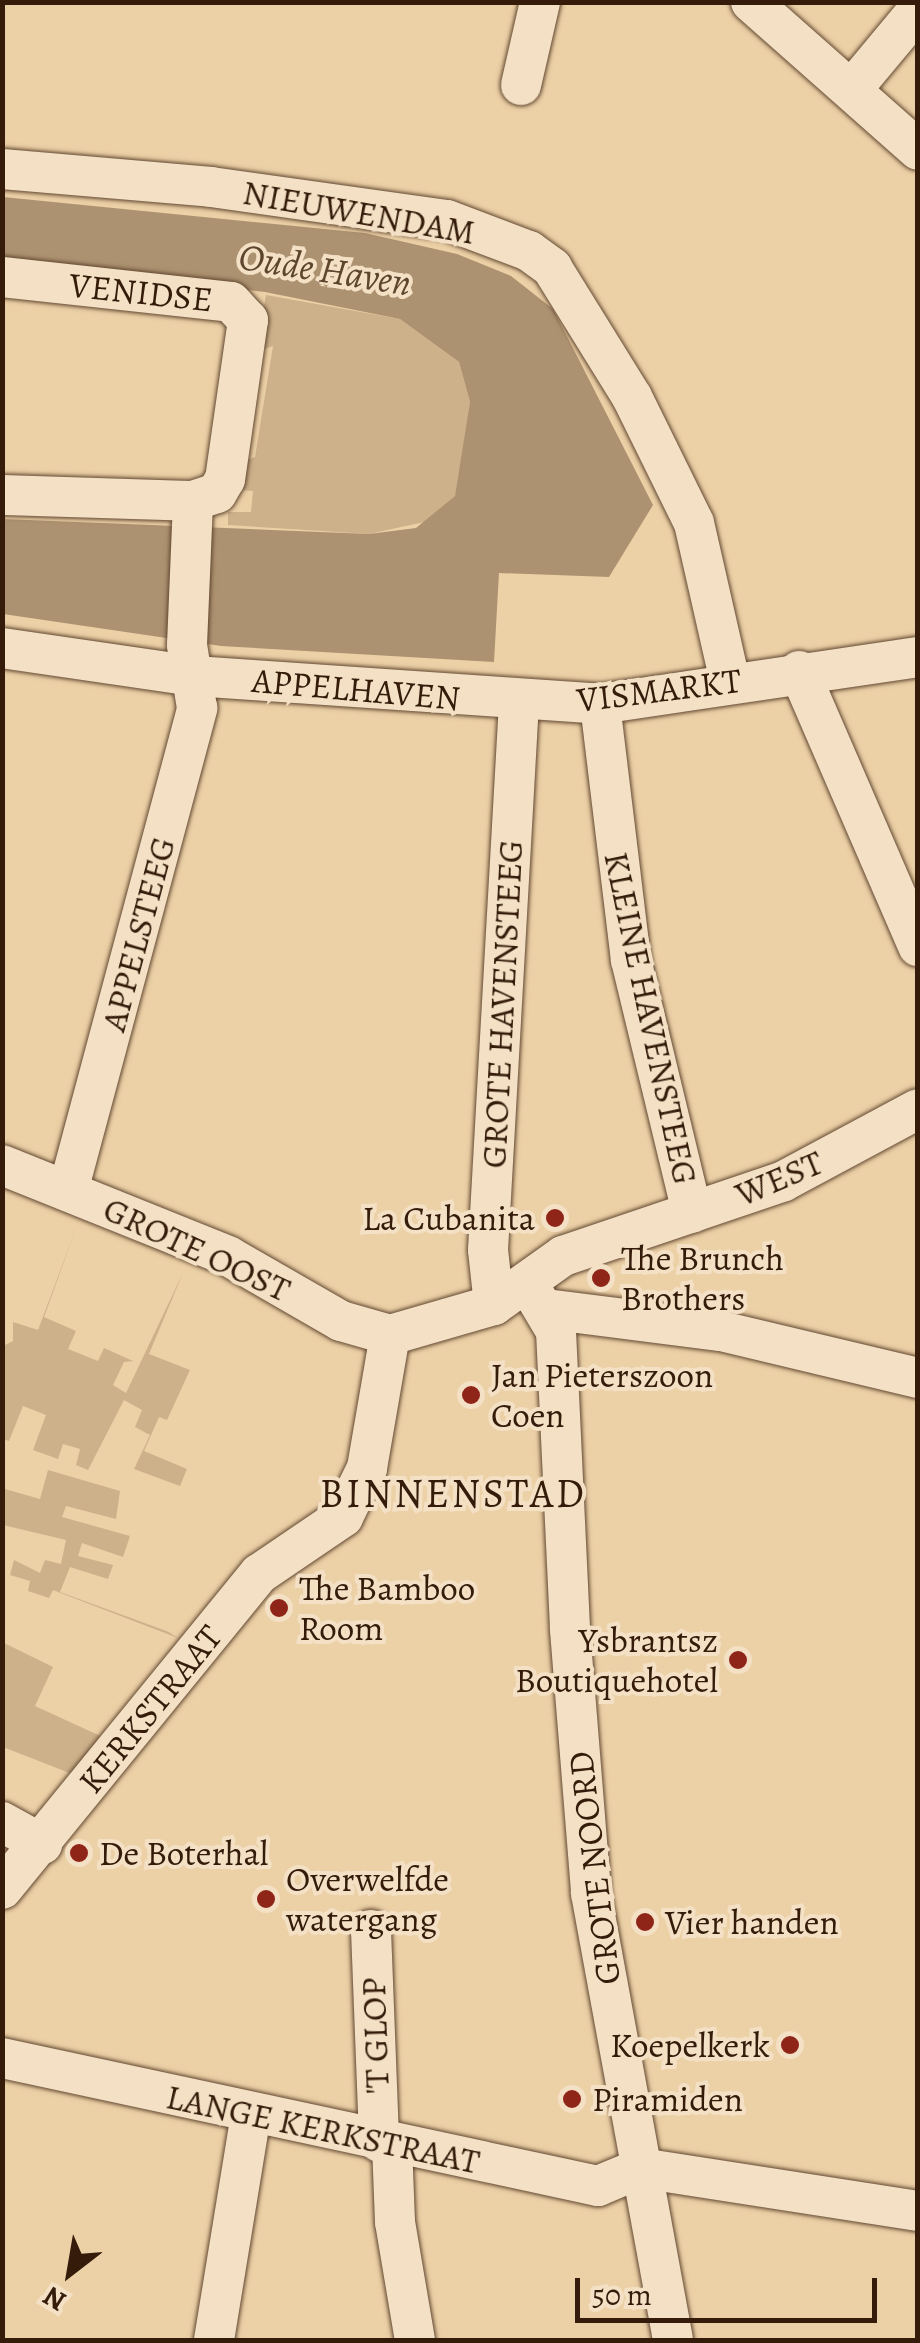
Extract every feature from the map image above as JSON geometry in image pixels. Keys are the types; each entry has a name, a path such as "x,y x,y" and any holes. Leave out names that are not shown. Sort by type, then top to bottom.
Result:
{"street":[{"path":"521,85 540,2"},
{"path":"751,2 853,88 918,150"},
{"path":"853,88 918,10"},
{"name":"NIEUWENDAM","path":"2,169 210,187 428,217 489,234 552,268 632,396 694,523 730,682"},
{"name":"VENIDSE","path":"2,277 241,306 248,320 226,479 217,493 194,512"},
{"path":"2,495 194,512"},
{"name":"APPELSTEEG","path":"68,1191 197,708 191,660 194,512"},
{"name":"APPELHAVEN","path":"2,648 191,660 518,702"},
{"name":"VISMARKT","path":"518,702 600,704 800,671 918,657"},
{"path":"800,671 918,946"},
{"name":"GROTE HAVENSTEEG","path":"494,1306 488,1250 518,702"},
{"name":"KLEINE HAVENSTEEG","path":"600,704 631,960 692,1213"},
{"name":"WEST","path":"390,1335 537,1297 563,1256 784,1181 918,1109"},
{"name":"GROTE OOST","path":"2,1166 228,1256 341,1321 390,1335"},
{"path":"537,1297 721,1331 918,1378"},
{"name":"GROTE NOORD","path":"537,1297 556,1331 570,1630 591,1894 673,2340"},
{"name":"KERKSTRAAT","path":"2,1889 258,1574 312,1542 355,1500 390,1335"},
{"path":"2,1822 42,1844"},
{"name":"'T GLOP","path":"372,1930 385,2143 416,2340"},
{"name":"LANGE KERKSTRAAT","path":"2,2058 251,2115 598,2186 641,2168"},
{"path":"214,2340 251,2115"},
{"path":"641,2168 918,2211"}],"shaded area":[{"path":"266,295 400,319 459,362 470,402 461,474 455,496 429,521 369,534 228,525 228,512 251,512 253,491 229,489 239,463 255,457 273,346 256,351"},
{"path":"77,1226 44,1317 76,1331 68,1349 98,1361 104,1348 133,1361 124,1362 113,1385 126,1393 183,1273 149,1354 190,1370 167,1420 159,1417 144,1451 187,1469 180,1486 134,1469 150,1435 135,1427 142,1410 124,1400 88,1470 76,1465 80,1449 63,1444 58,1459 33,1450 46,1415 23,1406 9,1441 3,1439 3,1346 13,1341 13,1322 38,1330"},
{"path":"48,1470 120,1491 116,1519 66,1506 62,1517 130,1536 123,1557 82,1543 78,1556 113,1565 108,1579 70,1567 60,1592 178,1638 53,1590 49,1598 28,1591 30,1581 10,1575 14,1560 40,1573 45,1560 61,1564 66,1540 3,1525 5,1489 40,1499"},
{"path":"2,1642 53,1667 35,1706 107,1739 72,1774 3,1747"}],"water":[{"name":"Oude Haven","path":"3,197 365,233 457,254 511,276 553,309 653,505 609,577 499,573 494,662 221,646 3,614 3,519 369,534 416,528 455,496 470,402 459,362 400,319 265,292 3,260"}],"place":[{"name":"La Cubanita","path":"555,1218"},
{"name":"The Brunch Brothers","path":"601,1278"},
{"name":"Jan Pieterszoon Coen","path":"471,1395"},
{"name":"The Bamboo Room","path":"279,1608"},
{"name":"Ysbrantsz Boutiquehotel","path":"738,1660"},
{"name":"De Boterhal","path":"79,1853"},
{"name":"Overwelfde watergang","path":"266,1899"},
{"name":"Vier handen","path":"645,1922"},
{"name":"Koepelkerk","path":"790,2045"},
{"name":"Piramiden","path":"572,2099"}],"district":[{"name":"BINNENSTAD","path":"453,1494"}]}
